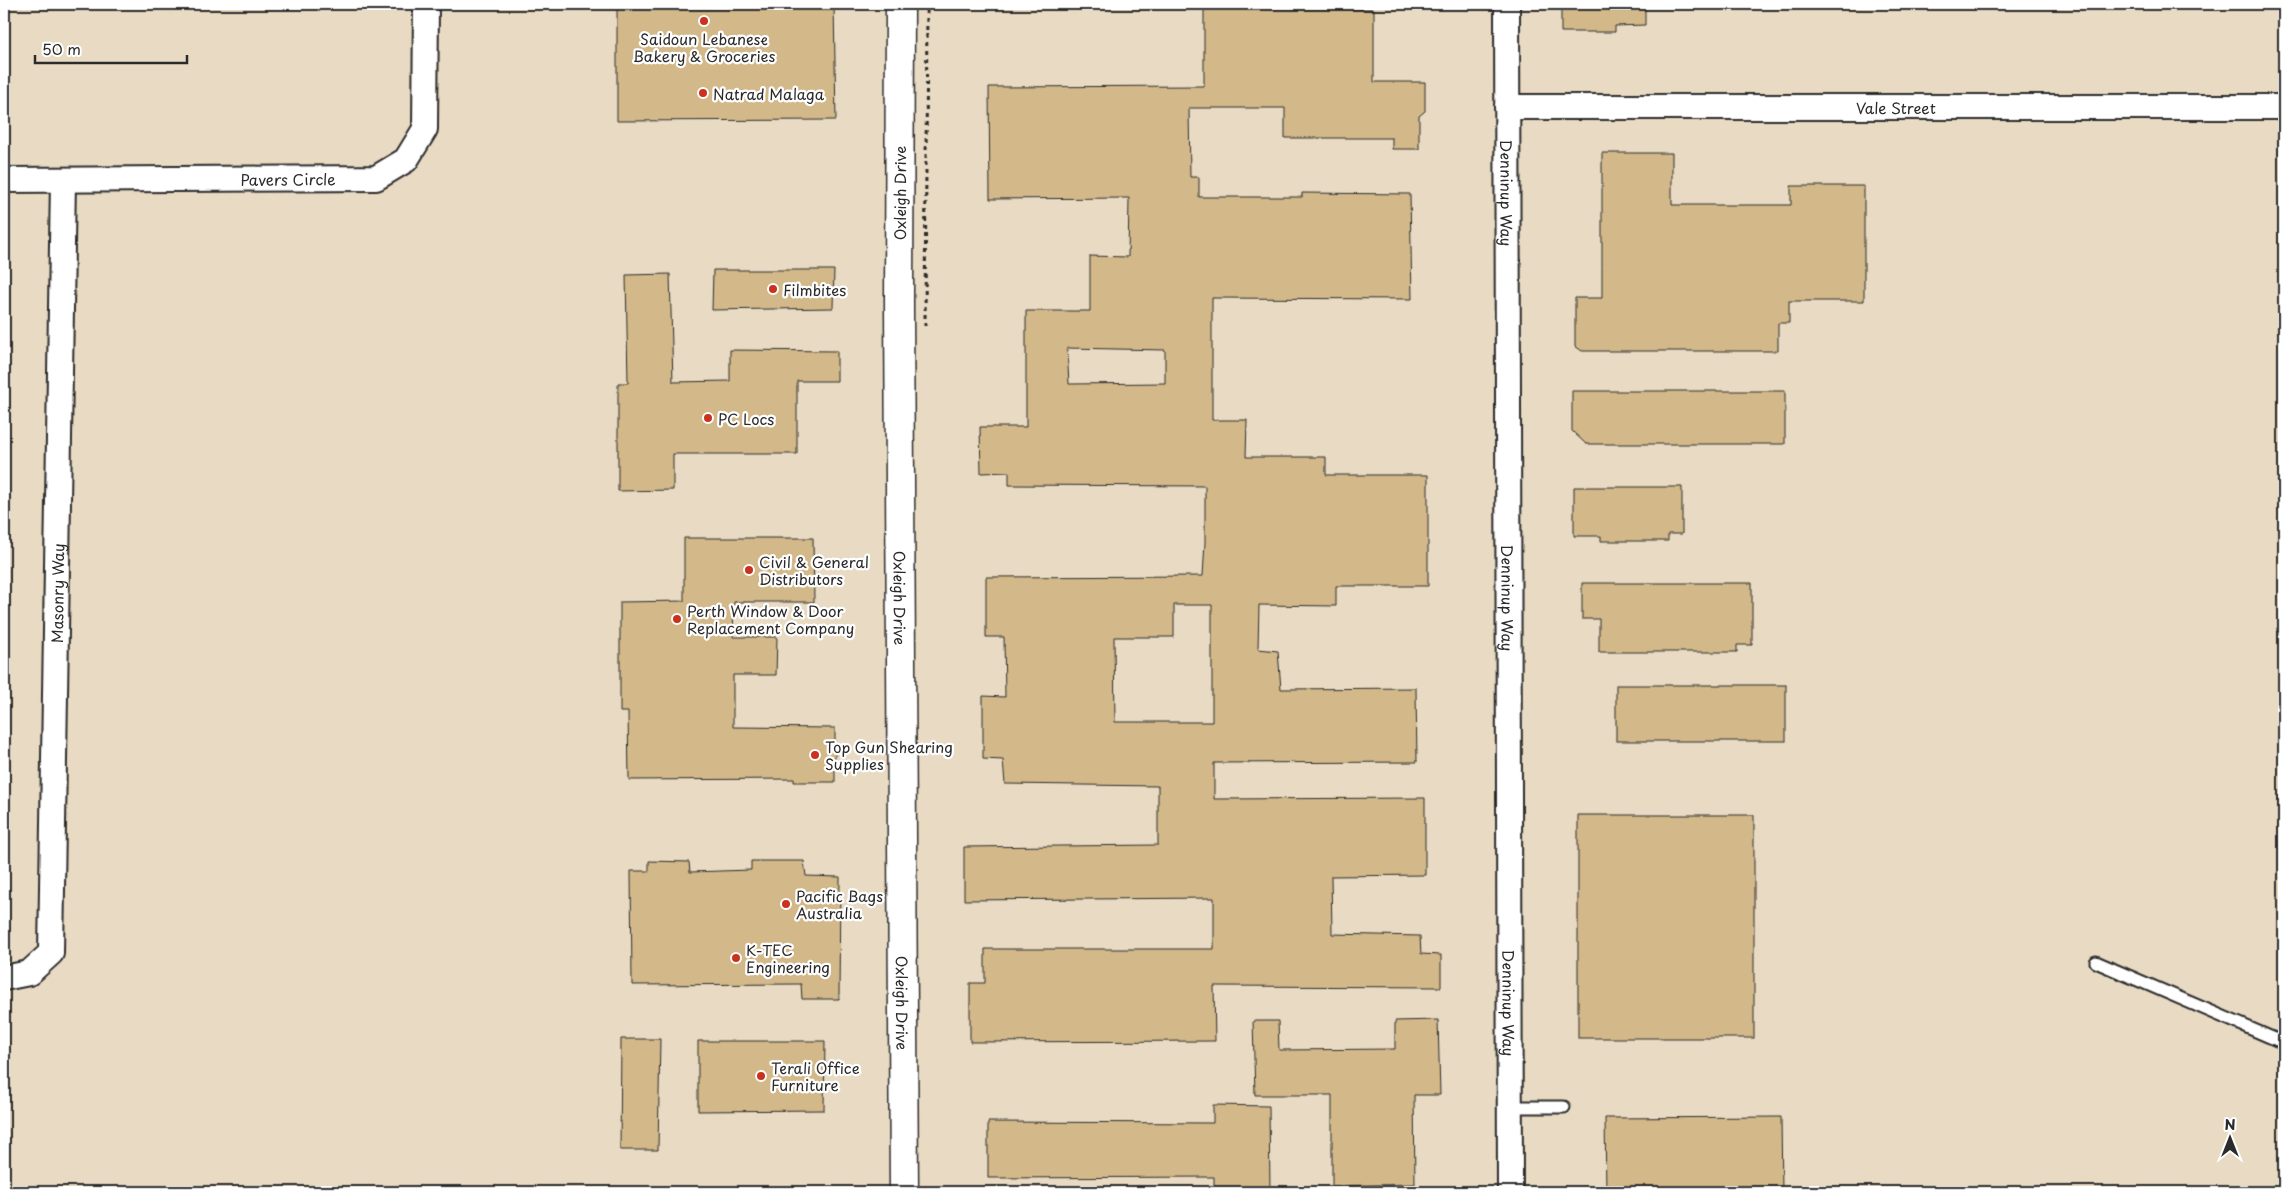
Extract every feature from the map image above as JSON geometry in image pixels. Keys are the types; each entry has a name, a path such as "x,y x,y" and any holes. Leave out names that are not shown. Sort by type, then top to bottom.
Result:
{"street":[{"name":"Pavers Circle","path":"4,180 376,178 406,160 425,129 426,4"},
{"name":"Oxleigh Drive","path":"900,4 899,315 904,1192"},
{"name":"Denninup Way","path":"1507,4 1510,1192"},
{"name":"Vale Street","path":"1507,107 2284,107"},
{"name":"Masonry Way","path":"4,978 29,973 51,953 62,180"}],"lane":[{"path":"2096,962 2284,1043"},
{"path":"1510,1107 1564,1107"}],"shaded area":[{"path":"4,4 2284,4 2284,1192 4,1192"}],"building":[{"path":"617,4 834,4 836,120 617,121"},
{"path":"1227,4 1338,4 1338,9 1374,9 1374,82 1425,82 1425,111 1419,116 1419,149 1392,149 1392,138 1285,138 1285,108 1189,108 1190,177 1199,177 1199,197 1302,197 1302,193 1410,194 1412,299 1212,298 1212,420 1247,420 1246,457 1326,457 1326,475 1428,475 1428,586 1336,586 1336,606 1259,605 1258,649 1278,651 1281,689 1416,688 1417,762 1214,763 1214,799 1425,798 1425,875 1331,876 1332,934 1420,936 1421,954 1441,955 1441,987 1214,986 1215,1041 970,1042 970,983 985,983 985,949 1214,949 1214,898 964,900 964,847 1158,845 1158,786 1005,784 1003,760 983,759 983,696 1005,697 1004,637 986,637 986,577 1203,576 1205,542 1205,486 1009,485 1009,472 981,473 980,427 1026,427 1026,311 1090,311 1090,256 1128,257 1129,198 990,199 989,87 1204,86 1204,9 1227,9","holes":["1067,348 1165,350 1165,383 1069,384","1174,605 1212,605 1212,722 1115,722 1114,637 1174,637"]},
{"path":"1561,4 1645,4 1645,25 1615,26 1615,32 1561,32"},
{"path":"1602,153 1672,153 1672,205 1791,205 1791,186 1864,186 1864,301 1789,301 1789,323 1778,323 1778,351 1582,351 1575,346 1575,298 1602,298"},
{"name":"Filmbites","path":"713,270 834,270 833,308 712,310"},
{"name":"PC Locs","path":"670,274 673,382 730,381 730,350 837,351 837,381 797,381 797,454 673,454 673,490 618,491 618,383 628,383 626,275"},
{"path":"1572,391 1785,391 1785,444 1586,444 1572,431"},
{"path":"1574,487 1682,487 1682,534 1668,534 1668,541 1601,541 1601,536 1574,536"},
{"path":"684,538 813,538 814,602 734,602 733,637 777,637 776,675 733,675 733,727 835,728 835,782 794,782 794,779 629,780 628,712 620,712 620,602 684,601"},
{"path":"1582,583 1752,583 1752,645 1737,645 1737,652 1599,652 1599,619 1582,619"},
{"path":"1616,685 1786,685 1786,741 1616,741"},
{"path":"1578,815 1754,815 1754,1038 1578,1038"},
{"path":"649,861 689,862 690,872 751,870 751,861 804,861 806,876 840,877 839,999 802,999 801,984 632,985 631,871 649,871"},
{"path":"1438,1020 1440,1095 1414,1095 1415,1184 1332,1186 1332,1095 1255,1095 1253,1021 1278,1021 1279,1050 1395,1049 1395,1021"},
{"path":"621,1039 660,1039 658,1150 620,1150"},
{"name":"Terali Office Furniture","path":"698,1041 825,1041 824,1110 698,1111"},
{"path":"1213,1105 1269,1106 1270,1190 1214,1192 1214,1177 988,1178 988,1122 1213,1123"},
{"path":"1781,1117 1782,1192 1606,1192 1605,1118"}],"place":[{"name":"Saidoun Lebanese Bakery & Groceries","path":"704,21"},
{"name":"Natrad Malaga","path":"703,93"},
{"name":"Filmbites","path":"773,289"},
{"name":"PC Locs","path":"708,418"},
{"name":"Civil & General Distributors","path":"749,570"},
{"name":"Perth Window & Door Replacement Company","path":"677,619"},
{"name":"Top Gun Shearing Supplies","path":"815,755"},
{"name":"Pacific Bags Australia","path":"786,904"},
{"name":"K-TEC Engineering","path":"736,958"},
{"name":"Terali Office Furniture","path":"761,1076"}]}
